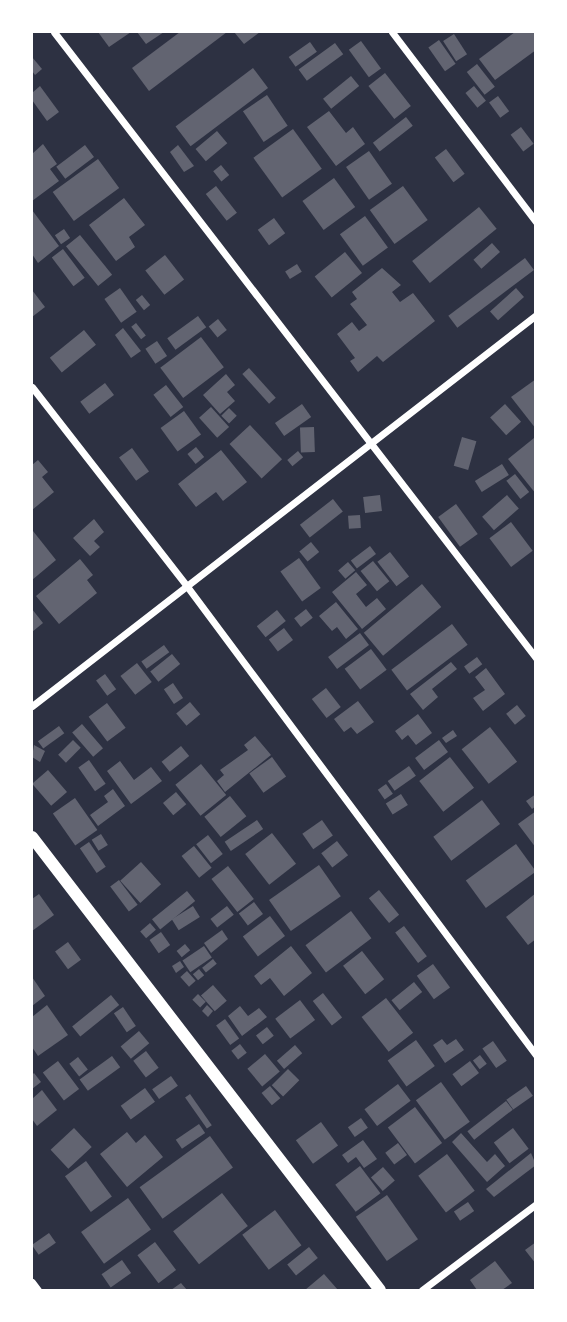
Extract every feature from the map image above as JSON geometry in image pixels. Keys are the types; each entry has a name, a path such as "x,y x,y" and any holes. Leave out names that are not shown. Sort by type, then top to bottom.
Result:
{"street":[{"path":"54,32 536,658"},
{"path":"393,32 536,222"},
{"path":"32,706 536,314"},
{"path":"32,387 186,585 536,1055"},
{"path":"32,837 380,1290"},
{"path":"422,1290 536,1204"},
{"path":"32,1282 38,1290"}],"building":[{"path":"98,32 131,32 109,47"},
{"path":"137,32 164,32 146,44"},
{"path":"180,32 227,32 149,91 132,68"},
{"path":"234,32 260,32 244,44"},
{"path":"515,32 536,32 536,50 495,80 479,59"},
{"path":"454,34 467,54 456,61 443,41"},
{"path":"439,40 456,64 445,71 428,47"},
{"path":"361,41 381,69 369,77 349,50"},
{"path":"310,42 317,52 296,67 289,57"},
{"path":"335,43 343,54 307,81 299,69"},
{"path":"32,57 42,69 35,75 32,71"},
{"path":"477,64 495,87 485,95 467,72"},
{"path":"253,68 268,88 191,146 176,126"},
{"path":"385,73 411,106 394,119 368,86"},
{"path":"351,76 359,86 331,109 323,99"},
{"path":"40,86 59,112 47,121 32,100 32,93"},
{"path":"474,86 486,101 477,108 465,93"},
{"path":"267,95 288,126 264,142 243,111"},
{"path":"498,96 509,111 500,118 489,102"},
{"path":"329,111 346,133 353,127 365,144 336,166 307,127"},
{"path":"406,117 413,126 380,152 373,143"},
{"path":"521,127 534,144 523,152 511,135"},
{"path":"293,129 322,169 282,197 253,158"},
{"path":"217,131 227,143 206,161 196,149"},
{"path":"43,144 57,164 50,169 59,181 32,201 32,154"},
{"path":"85,145 94,157 65,179 56,167"},
{"path":"178,145 194,166 184,172 170,152"},
{"path":"446,149 465,174 453,182 435,157"},
{"path":"369,151 392,184 369,200 346,167"},
{"path":"98,159 119,188 74,221 53,192"},
{"path":"221,165 229,175 221,181 213,171"},
{"path":"334,178 355,207 324,230 302,201"},
{"path":"216,186 237,213 227,221 206,194"},
{"path":"403,186 428,220 395,244 370,210"},
{"path":"124,198 145,225 129,237 135,247 116,261 89,225"},
{"path":"479,207 497,229 430,283 412,261"},
{"path":"32,210 59,246 38,263 32,254"},
{"path":"365,216 388,248 363,266 340,234"},
{"path":"274,218 285,233 269,245 258,230"},
{"path":"64,229 70,238 61,244 55,235"},
{"path":"80,235 112,275 98,286 66,246"},
{"path":"492,243 500,252 481,269 473,260"},
{"path":"63,249 85,278 73,286 52,257"},
{"path":"345,252 362,273 332,298 315,277"},
{"path":"165,255 184,279 164,295 145,270"},
{"path":"525,258 534,270 457,328 448,316"},
{"path":"297,264 302,272 290,279 285,271"},
{"path":"382,268 401,285 392,292 400,302 413,293 435,321 383,362 377,356 358,372 350,361 355,358 337,334 352,322 359,331 367,325 350,304 357,299 352,292"},
{"path":"120,288 137,312 121,323 104,299"},
{"path":"516,288 524,297 498,320 490,311"},
{"path":"32,290 45,307 32,317"},
{"path":"142,295 150,305 144,310 136,300"},
{"path":"198,316 206,327 175,350 167,338"},
{"path":"218,319 227,330 217,337 209,327"},
{"path":"136,323 146,336 141,339 131,327"},
{"path":"123,328 141,351 131,358 115,335"},
{"path":"84,330 96,345 62,372 50,358"},
{"path":"201,337 224,367 183,398 160,368"},
{"path":"157,341 167,356 155,364 145,349"},
{"path":"249,368 276,398 269,404 242,374"},
{"path":"226,374 235,385 227,392 235,401 220,414 203,395"},
{"path":"536,379 536,429 511,397"},
{"path":"105,383 114,395 89,414 80,402"},
{"path":"166,385 183,407 171,417 153,395"},
{"path":"302,404 311,417 284,436 275,423"},
{"path":"505,404 521,422 506,435 490,417"},
{"path":"211,407 229,427 217,438 199,418"},
{"path":"229,408 237,416 229,424 221,416"},
{"path":"184,411 201,434 178,452 161,428"},
{"path":"250,425 282,459 262,478 230,444"},
{"path":"300,427 314,427 315,452 301,452"},
{"path":"462,437 476,441 468,470 454,466"},
{"path":"534,438 536,440 536,494 508,459"},
{"path":"196,447 204,457 196,464 187,454"},
{"path":"132,448 149,471 136,481 119,457"},
{"path":"221,450 247,482 223,501 216,492 196,507 178,484"},
{"path":"298,451 303,457 292,466 287,460"},
{"path":"38,460 48,472 42,477 54,492 32,510 32,465"},
{"path":"502,464 509,475 482,492 475,481"},
{"path":"515,474 529,492 520,499 506,481"},
{"path":"380,495 382,511 365,513 363,497"},
{"path":"507,495 519,509 494,530 482,517"},
{"path":"333,499 343,512 310,537 300,525"},
{"path":"456,504 478,534 460,547 438,517"},
{"path":"360,515 361,528 349,529 348,516"},
{"path":"94,519 104,532 94,541 100,547 90,556 73,538"},
{"path":"511,522 533,551 511,567 489,538"},
{"path":"33,531 56,560 32,580 32,533"},
{"path":"311,542 319,552 308,562 299,551"},
{"path":"370,546 376,554 357,568 351,560"},
{"path":"390,552 409,576 396,586 377,562"},
{"path":"299,558 321,588 302,601 280,572"},
{"path":"80,559 93,575 87,580 97,593 59,624 36,596"},
{"path":"373,561 389,581 377,591 361,571"},
{"path":"348,562 355,570 345,579 338,571"},
{"path":"356,572 367,585 356,594 366,607 377,598 386,609 362,629 332,592"},
{"path":"422,584 441,607 383,656 364,633"},
{"path":"336,602 358,629 346,639 337,627 332,631 319,616"},
{"path":"32,609 43,623 32,632"},
{"path":"306,609 313,618 301,627 294,618"},
{"path":"277,610 286,621 266,637 257,626"},
{"path":"452,624 468,645 407,691 391,670"},
{"path":"284,628 293,640 278,651 269,639"},
{"path":"360,633 369,645 337,669 328,657"},
{"path":"164,645 169,652 147,669 141,661"},
{"path":"371,649 387,670 360,690 345,669"},
{"path":"172,654 180,664 158,682 150,672"},
{"path":"477,657 482,664 469,674 464,666"},
{"path":"451,662 457,669 432,689 438,697 423,710 410,694"},
{"path":"137,663 152,682 135,695 120,676"},
{"path":"486,668 505,694 483,711 473,698 485,690 475,677"},
{"path":"105,674 116,689 107,696 96,680"},
{"path":"173,683 183,698 174,704 164,689"},
{"path":"326,688 341,707 327,718 312,699"},
{"path":"358,701 374,722 357,734 351,727 344,732 334,719"},
{"path":"190,702 200,714 186,726 176,714"},
{"path":"107,703 126,728 107,742 89,717"},
{"path":"517,705 526,716 515,725 506,714"},
{"path":"418,714 432,733 416,745 408,735 402,740 395,731"},
{"path":"82,724 103,748 93,757 72,733"},
{"path":"59,726 64,733 43,749 38,741"},
{"path":"490,727 517,762 489,784 462,749"},
{"path":"453,730 457,736 446,743 442,738"},
{"path":"255,736 271,755 225,792 217,781 224,775 220,770 248,750 244,745"},
{"path":"73,740 81,748 66,763 58,755"},
{"path":"439,740 448,752 424,770 415,758"},
{"path":"34,745 45,751 40,762 32,757"},
{"path":"181,746 189,756 170,772 162,762"},
{"path":"272,757 286,776 263,793 249,773"},
{"path":"450,757 474,788 443,812 419,781"},
{"path":"89,760 106,784 95,791 78,767"},
{"path":"120,761 134,780 151,767 162,781 131,804 107,771"},
{"path":"201,764 226,795 201,816 175,785"},
{"path":"409,766 416,776 395,791 388,781"},
{"path":"48,770 67,792 51,806 32,784"},
{"path":"386,784 393,794 385,800 378,790"},
{"path":"113,789 125,806 98,826 90,815 108,802 104,796"},
{"path":"176,792 186,804 173,815 163,803"},
{"path":"401,794 408,805 393,815 386,804"},
{"path":"536,794 536,806 532,809 526,801"},
{"path":"230,796 246,816 221,837 204,817"},
{"path":"75,798 97,830 75,845 53,813"},
{"path":"482,800 500,824 451,861 433,837"},
{"path":"536,811 536,848 518,824"},
{"path":"257,820 263,829 231,851 225,842"},
{"path":"322,820 333,836 313,849 302,834"},
{"path":"272,833 296,864 269,885 245,854"},
{"path":"101,834 108,845 99,851 92,840"},
{"path":"208,835 223,854 211,863 196,844"},
{"path":"337,841 348,855 332,867 321,853"},
{"path":"89,842 106,867 97,873 80,848"},
{"path":"516,844 536,872 486,908 466,880"},
{"path":"194,846 212,868 199,878 182,856"},
{"path":"141,862 161,884 140,903 120,881"},
{"path":"319,865 341,896 291,931 269,900"},
{"path":"228,866 254,899 237,912 211,879"},
{"path":"119,880 138,905 129,911 110,887"},
{"path":"379,890 399,915 389,923 369,898"},
{"path":"187,891 195,901 160,929 152,919"},
{"path":"536,893 536,939 528,945 506,917"},
{"path":"39,894 54,915 32,931 32,899"},
{"path":"254,902 263,914 248,925 239,913"},
{"path":"193,906 200,917 179,930 172,919"},
{"path":"227,906 234,915 217,928 210,919"},
{"path":"351,911 371,938 326,972 305,945"},
{"path":"270,916 285,936 258,956 243,936"},
{"path":"150,923 156,930 146,938 140,932"},
{"path":"404,926 427,956 418,963 395,933"},
{"path":"222,930 228,939 211,953 204,943"},
{"path":"161,932 170,945 159,953 150,940"},
{"path":"68,942 81,960 68,969 55,951"},
{"path":"185,944 190,950 182,957 177,951"},
{"path":"204,946 212,958 190,972 182,961"},
{"path":"291,946 312,973 284,996 270,978 261,985 254,976"},
{"path":"362,951 384,979 365,994 343,966"},
{"path":"213,959 217,964 206,972 202,968"},
{"path":"180,961 184,967 176,973 172,966"},
{"path":"433,964 450,987 434,999 417,976"},
{"path":"199,969 204,975 198,980 193,974"},
{"path":"187,971 196,981 189,987 180,977"},
{"path":"32,977 45,996 32,1006"},
{"path":"414,982 422,992 400,1010 391,1000"},
{"path":"213,985 227,1001 215,1011 201,995"},
{"path":"323,993 342,1017 332,1025 313,1001"},
{"path":"198,994 206,1002 200,1007 192,1000"},
{"path":"111,995 119,1005 80,1037 72,1026"},
{"path":"386,998 413,1033 389,1052 362,1017"},
{"path":"300,1000 315,1020 290,1039 275,1019"},
{"path":"47,1005 68,1035 38,1056 32,1047 32,1017"},
{"path":"207,1005 213,1011 208,1017 202,1011"},
{"path":"240,1006 248,1016 259,1008 267,1017 242,1036 228,1016"},
{"path":"123,1007 136,1026 127,1032 114,1013"},
{"path":"225,1019 239,1038 230,1045 216,1025"},
{"path":"267,1027 274,1036 263,1044 256,1036"},
{"path":"139,1031 149,1043 131,1059 121,1046"},
{"path":"442,1039 447,1045 456,1039 464,1050 445,1063 433,1045"},
{"path":"416,1040 435,1066 406,1086 388,1061"},
{"path":"493,1041 507,1061 496,1068 482,1048"},
{"path":"240,1044 247,1053 238,1059 231,1051"},
{"path":"295,1045 302,1053 284,1069 277,1061"},
{"path":"146,1051 159,1068 146,1077 133,1061"},
{"path":"265,1054 280,1072 262,1086 247,1069"},
{"path":"480,1055 487,1064 480,1069 473,1061"},
{"path":"112,1056 120,1067 88,1091 80,1080"},
{"path":"78,1057 88,1070 79,1076 69,1064"},
{"path":"58,1061 79,1089 64,1100 43,1072"},
{"path":"470,1061 479,1073 461,1086 452,1074"},
{"path":"288,1069 299,1080 283,1097 272,1085"},
{"path":"34,1073 41,1082 32,1089 32,1075"},
{"path":"171,1076 178,1086 159,1099 152,1089"},
{"path":"441,1082 470,1122 445,1140 416,1100"},
{"path":"398,1084 411,1101 377,1126 364,1109"},
{"path":"270,1086 280,1098 272,1105 262,1093"},
{"path":"526,1086 533,1096 513,1110 506,1100"},
{"path":"145,1088 155,1102 131,1119 121,1106"},
{"path":"42,1090 57,1110 37,1126 32,1119 32,1099"},
{"path":"190,1094 212,1125 207,1129 185,1097"},
{"path":"506,1101 513,1110 474,1140 467,1131"},
{"path":"415,1107 442,1143 415,1163 388,1127"},
{"path":"361,1118 368,1128 355,1137 348,1127"},
{"path":"321,1122 338,1145 313,1164 296,1140"},
{"path":"199,1124 205,1133 182,1149 176,1140"},
{"path":"74,1128 92,1147 68,1169 51,1150"},
{"path":"513,1128 529,1149 509,1163 494,1142"},
{"path":"127,1132 136,1143 145,1135 163,1157 127,1187 100,1154"},
{"path":"461,1133 487,1162 495,1154 505,1166 487,1182 452,1142"},
{"path":"210,1136 233,1168 163,1219 140,1187"},
{"path":"363,1140 377,1159 364,1168 356,1157 348,1163 342,1155"},
{"path":"398,1143 407,1155 394,1165 385,1153"},
{"path":"531,1153 536,1165 494,1197 486,1189"},
{"path":"447,1154 475,1191 446,1212 418,1176"},
{"path":"86,1161 112,1197 91,1212 65,1176"},
{"path":"360,1166 380,1193 356,1212 335,1185"},
{"path":"383,1167 395,1181 383,1191 371,1177"},
{"path":"222,1193 248,1226 199,1264 173,1231"},
{"path":"387,1195 418,1239 387,1261 356,1217"},
{"path":"128,1198 151,1230 104,1264 81,1232"},
{"path":"468,1202 474,1211 460,1221 454,1212"},
{"path":"275,1210 301,1245 269,1270 242,1235"},
{"path":"49,1233 56,1243 39,1255 32,1245"},
{"path":"155,1242 176,1270 158,1283 137,1255"},
{"path":"536,1242 536,1264 525,1250"},
{"path":"309,1247 318,1258 296,1276 287,1265"},
{"path":"122,1260 131,1273 111,1287 102,1274"},
{"path":"495,1261 512,1283 502,1290 477,1290 470,1280"},
{"path":"324,1274 338,1290 305,1290"},
{"path":"181,1283 187,1290 171,1290"}]}
